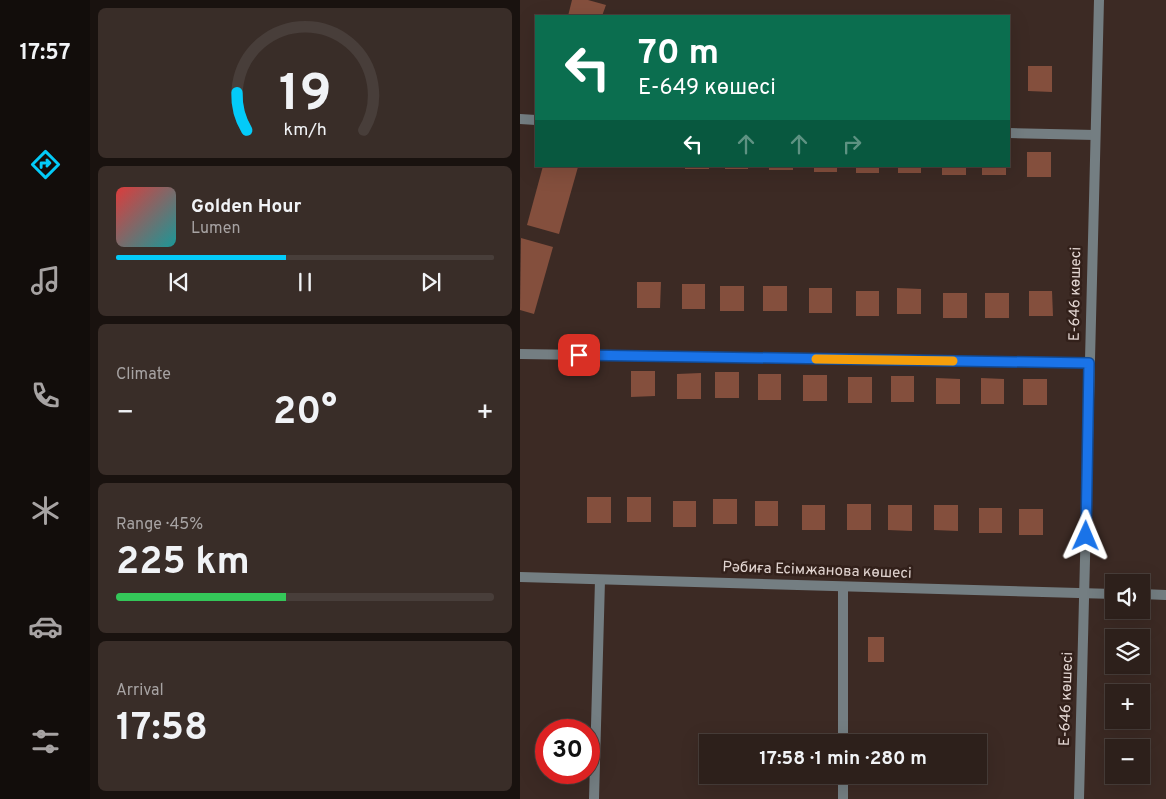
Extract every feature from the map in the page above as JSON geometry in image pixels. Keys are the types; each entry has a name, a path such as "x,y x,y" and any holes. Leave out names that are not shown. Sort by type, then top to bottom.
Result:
{"street":[{"name":"Е-646 көшесі","path":"1079,799 1099,0"},
{"path":"520,119 535,120"},
{"path":"1010,133 1095,135"},
{"path":"520,354 1089,363"},
{"name":"Рәбиға Есімжанова көшесі","path":"520,577 1105,594"},
{"path":"594,799 600,580"},
{"path":"843,587 843,734"},
{"path":"1150,594 1166,595"},
{"path":"843,784 843,799"}],"building":[{"path":"572,0 588,0 606,5 602,15 568,15"},
{"path":"1028,66 1052,66 1052,92 1028,91"},
{"path":"1027,152 1051,152 1051,177 1027,177"},
{"path":"543,167 578,167 559,234 527,225"},
{"path":"685,167 709,167 709,169 685,169"},
{"path":"725,167 748,167 748,169 725,169"},
{"path":"769,167 793,167 793,170 769,170"},
{"path":"814,167 837,167 837,172 814,172"},
{"path":"856,167 879,167 879,173 856,173"},
{"path":"898,167 921,167 921,173 898,173"},
{"path":"942,167 966,167 966,175 942,175"},
{"path":"982,167 1006,167 1006,175 982,175"},
{"path":"521,238 553,247 534,314 520,310"},
{"path":"637,282 661,282 660,308 637,308"},
{"path":"682,284 705,284 705,309 682,309"},
{"path":"720,286 744,286 744,311 720,311"},
{"path":"763,286 787,286 787,311 763,311"},
{"path":"809,288 832,288 832,313 809,313"},
{"path":"897,288 921,289 921,314 897,314"},
{"path":"856,291 879,291 879,316 856,316"},
{"path":"1029,291 1052,291 1053,316 1029,316"},
{"path":"943,293 967,293 967,318 943,318"},
{"path":"985,293 1009,293 1009,318 985,318"},
{"path":"631,371 655,371 655,396 631,397"},
{"path":"715,372 739,372 739,398 715,398"},
{"path":"701,373 701,399 677,399 677,374"},
{"path":"758,374 781,374 781,400 758,400"},
{"path":"803,375 827,375 827,401 803,401"},
{"path":"891,376 914,376 914,402 891,402"},
{"path":"848,377 872,377 872,403 848,403"},
{"path":"936,378 960,379 960,404 936,404"},
{"path":"981,378 1004,379 1004,404 981,404"},
{"path":"1023,379 1047,379 1047,405 1023,405"},
{"path":"587,497 611,497 611,523 587,523"},
{"path":"627,497 651,497 651,522 627,522"},
{"path":"713,499 737,499 737,524 713,524"},
{"path":"673,501 696,501 696,527 673,527"},
{"path":"755,501 778,501 778,526 755,526"},
{"path":"847,504 871,504 871,530 847,530"},
{"path":"802,505 825,505 825,530 802,530"},
{"path":"888,505 912,505 912,531 888,530"},
{"path":"934,505 958,505 958,531 934,530"},
{"path":"979,508 1002,508 1002,533 979,533"},
{"path":"1019,509 1043,509 1043,535 1019,535"},
{"path":"868,637 884,637 884,662 868,662"}],"slow traffic":[{"path":"816,359 953,361"}],"route":[{"path":"579,355 1089,363 1086,536"}]}
